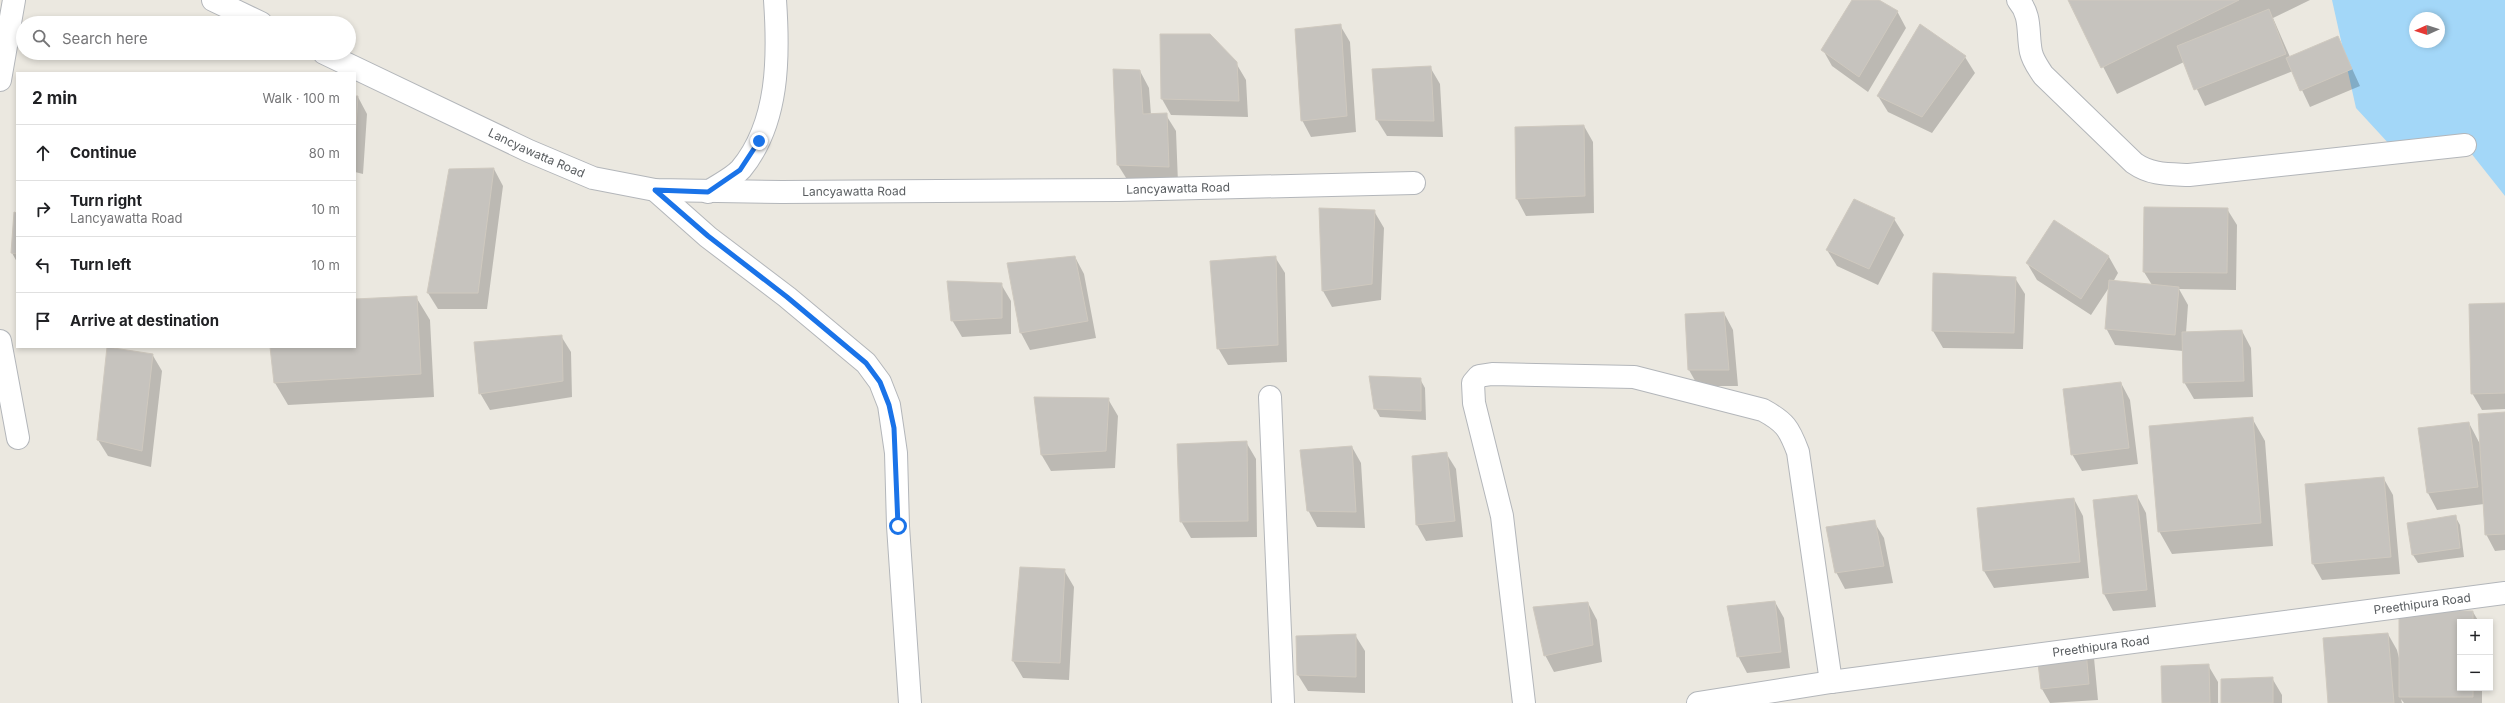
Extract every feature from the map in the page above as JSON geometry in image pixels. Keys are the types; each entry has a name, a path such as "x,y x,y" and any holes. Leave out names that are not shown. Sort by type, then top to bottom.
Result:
{"street":[{"path":"0,80 14,0"},
{"path":"212,0 246,16"},
{"path":"708,192 740,170 759,141 771,105 778,61 776,0"},
{"path":"2018,0 2024,7 2029,23 2033,59 2043,75 2134,163 2143,170 2155,174 2189,174 2465,145"},
{"name":"Lancyawatta Road","path":"339,60 529,151 593,178 655,190 708,192 1119,190 1414,183"},
{"path":"655,190 708,236 787,297 866,363 880,382 889,405 896,453 898,526 910,703"},
{"path":"0,342 18,438"},
{"path":"1524,703 1502,516 1474,403 1473,383 1479,376 1492,374 1634,378 1763,410 1780,419 1790,430 1798,452 1831,682"},
{"path":"1270,397 1283,703"},
{"name":"Preethipura Road","path":"1698,703 1831,682 2505,593"}],"water":[{"path":"2332,0 2505,0 2505,196 2463,143 2391,146 2356,108"}],"building":[{"path":"1852,0 1879,0 1898,11 1859,77 1821,50"},
{"path":"2068,0 2239,0 2101,68"},
{"path":"2269,9 2286,54 2194,90 2177,46"},
{"path":"1341,24 1347,116 1301,121 1295,29"},
{"path":"1920,24 1966,56 1922,117 1877,96"},
{"path":"1160,34 1210,34 1237,62 1239,101 1161,99"},
{"path":"2338,36 2352,69 2300,91 2286,58"},
{"path":"1431,66 1434,121 1376,120 1372,69"},
{"path":"1113,69 1140,70 1143,114 1167,113 1169,167 1117,165"},
{"path":"356,96 358,96 356,125"},
{"path":"1584,125 1585,196 1516,199 1515,127"},
{"path":"494,168 478,293 427,293 449,169"},
{"path":"1854,199 1895,218 1869,269 1826,250"},
{"path":"2144,207 2228,208 2227,273 2143,272"},
{"path":"1319,208 1375,210 1372,284 1322,291"},
{"path":"14,212 16,213 16,254 11,253"},
{"path":"2054,220 2109,256 2081,299 2026,263"},
{"path":"1075,256 1088,321 1020,333 1007,263"},
{"path":"1276,256 1278,345 1217,349 1210,261"},
{"path":"1933,273 2016,277 2014,333 1932,331"},
{"path":"2109,280 2179,287 2175,335 2105,329"},
{"path":"947,281 1002,283 1002,318 951,321"},
{"path":"417,296 421,374 274,383 270,348 356,348 356,299"},
{"path":"2505,303 2505,393 2471,394 2469,304"},
{"path":"1724,312 1729,370 1688,370 1685,314"},
{"path":"2242,330 2244,381 2183,383 2182,332"},
{"path":"562,335 563,381 479,394 474,342"},
{"path":"107,348 153,354 142,451 97,440"},
{"path":"1369,376 1421,378 1421,411 1374,409"},
{"path":"2121,382 2129,448 2071,455 2063,389"},
{"path":"1034,397 1109,398 1106,451 1041,455"},
{"path":"2505,412 2505,534 2485,535 2478,414"},
{"path":"2253,417 2261,523 2158,532 2149,426"},
{"path":"2469,422 2478,487 2427,493 2418,428"},
{"path":"1247,441 1248,521 1180,522 1177,444"},
{"path":"1352,446 1356,512 1307,511 1300,450"},
{"path":"1447,452 1455,521 1416,525 1412,456"},
{"path":"2384,477 2391,557 2312,564 2305,484"},
{"path":"2137,495 2147,590 2103,594 2093,500"},
{"path":"2074,498 2080,562 1983,571 1977,508"},
{"path":"2456,515 2460,548 2412,555 2407,523"},
{"path":"1875,520 1884,566 1835,573 1826,527"},
{"path":"1020,567 1065,569 1060,663 1012,661"},
{"path":"1775,601 1781,652 1737,657 1727,606"},
{"path":"1588,602 1593,645 1544,656 1533,607"},
{"path":"2399,610 2473,611 2473,619 2457,619 2457,691 2473,691 2473,697 2399,697"},
{"path":"2388,633 2394,703 2328,703 2323,638"},
{"path":"1356,634 1356,677 1297,675 1296,636"},
{"path":"2085,640 2089,684 2041,689 2036,646"},
{"path":"2209,664 2210,703 2162,703 2161,666"},
{"path":"2273,677 2273,703 2221,703 2221,679"}],"route":[{"path":"759,141 740,170 708,192 655,190 708,236 787,297 866,363 880,382 889,405 894,428 898,526"}]}
